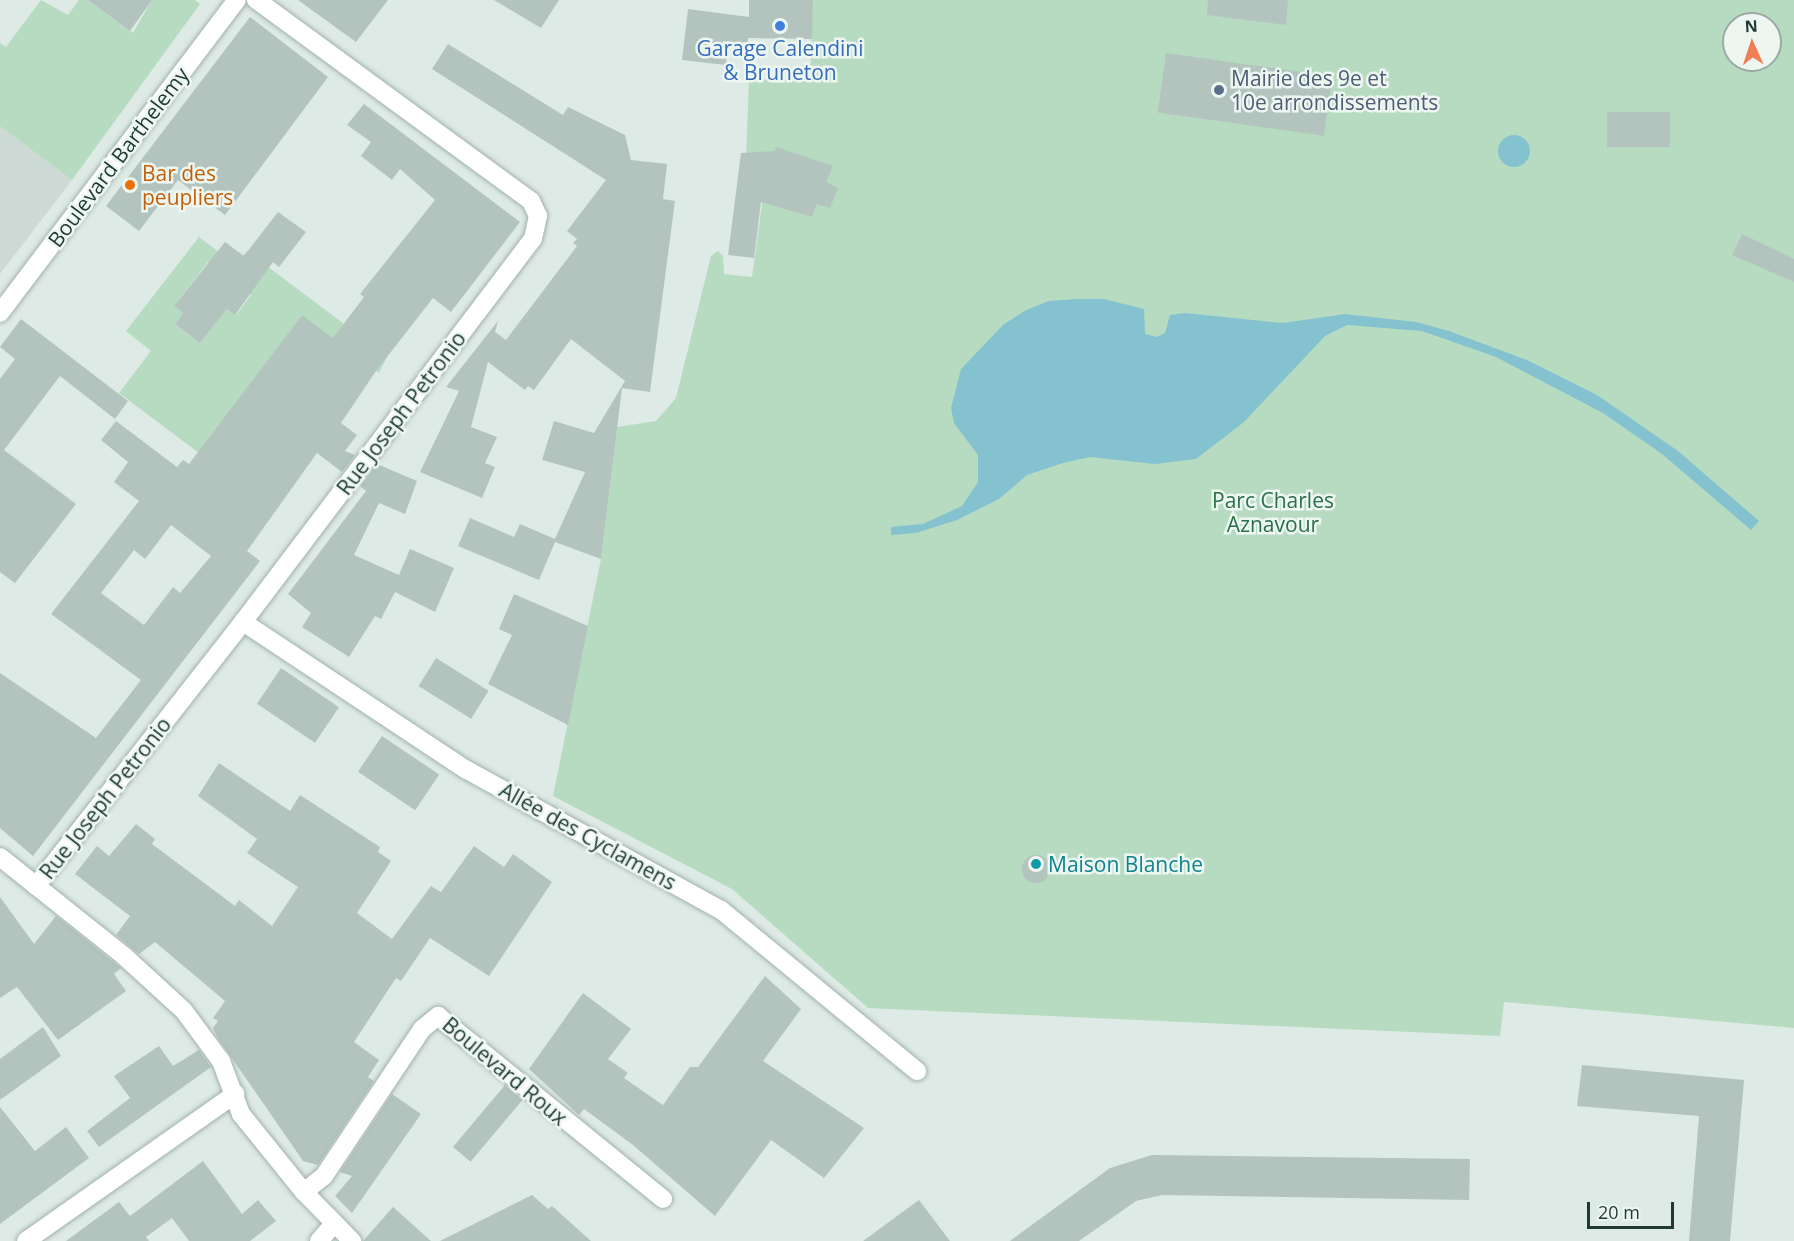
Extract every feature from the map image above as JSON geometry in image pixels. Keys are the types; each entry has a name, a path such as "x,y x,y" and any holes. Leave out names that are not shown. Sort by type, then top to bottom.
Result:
{"street":[{"name":"Boulevard Barthelemy","path":"0,313 237,0"},
{"name":"Rue Joseph Petronio","path":"36,886 243,622 532,239 538,216 531,201 507,181 256,0"},
{"name":"Allée des Cyclamens","path":"243,622 467,770 722,910 917,1071"},
{"path":"2,862 124,956 184,1011 221,1061 241,1114 304,1192 352,1241"},
{"name":"Boulevard Roux","path":"304,1192 324,1176 422,1029 438,1016 663,1199"},
{"path":"26,1241 235,1094"},
{"path":"319,1241 334,1224"}],"shaded area":[{"path":"0,126 72,180 0,274"}],"green space":[{"path":"41,0 68,15 79,0 88,0 133,33 152,0 195,0 200,4 72,180 0,126 0,43 6,47"},
{"name":"Parc Charles Aznavour","path":"813,0 1794,0 1794,1028 1504,1002 1500,1036 868,1008 732,889 553,796 601,559 617,427 656,421 676,398 711,256 718,251 723,256 724,274 752,277 763,197 746,159 749,79 810,81"},
{"path":"199,237 220,253 242,257 247,251 387,357 379,373 302,315 199,453 119,393 151,351 126,331","holes":["208,262 251,295 236,315 227,309 200,343 175,324 183,313 174,306"]}],"water":[{"path":"1514,135 1525,140 1530,151 1525,162 1514,167 1503,162 1498,151 1503,140"},
{"path":"1104,299 1144,309 1145,334 1157,337 1165,333 1170,315 1185,313 1283,323 1345,314 1416,322 1449,331 1527,360 1597,395 1678,451 1759,521 1751,530 1662,454 1603,413 1496,357 1422,331 1347,325 1325,336 1244,422 1196,459 1155,464 1090,457 1063,463 1027,475 999,499 957,520 916,533 891,535 891,527 923,524 962,506 978,482 978,455 954,423 951,408 961,369 1003,325 1026,310 1049,301"}],"building":[{"path":"88,0 152,0 130,31"},
{"path":"298,0 388,0 356,42"},
{"path":"494,0 559,0 541,28"},
{"path":"749,0 813,0 812,39 748,38 748,42 728,43 726,65 682,60 688,9 749,17"},
{"path":"1208,0 1288,0 1286,25 1207,15"},
{"path":"250,17 328,77 225,215 178,180 139,231 106,206"},
{"path":"448,44 563,115 568,107 625,135 631,160 667,164 663,199 675,201 650,392 622,388 601,559 555,542 539,580 458,546 470,518 514,537 520,524 555,539 585,472 542,460 554,421 594,433 625,381 571,339 534,390 528,386 525,390 488,362 471,427 497,437 485,463 495,467 482,498 420,472 459,391 446,387 498,321 495,332 506,340 577,246 573,243 577,239 567,231 606,180 432,69"},
{"name":"Mairie des 9e et 10e arrondissements","path":"1166,53 1332,76 1324,136 1158,112"},
{"path":"364,104 520,222 451,312 433,298 376,371 341,423 357,435 345,451 355,455 342,472 317,453 247,551 260,561 33,856 0,828 0,673 96,738 141,680 51,614 139,501 114,482 128,462 101,440 116,421 177,467 183,460 189,464 302,315 333,338 364,297 360,294 435,200 400,169 392,180 361,156 371,142 347,125","holes":["171,525 211,556 180,593 173,587 144,625 101,593 134,550 145,559"]},
{"path":"1607,112 1670,112 1670,147 1607,147"},
{"path":"776,147 833,166 826,182 838,188 830,208 817,204 812,217 761,202 754,258 728,255 741,153 775,151"},
{"path":"278,212 306,232 279,267 273,262 235,315 227,309 200,343 175,324 183,313 174,306 225,242 244,256"},
{"path":"1742,234 1794,259 1794,282 1732,255"},
{"path":"21,319 128,401 115,419 60,376 4,450 76,504 15,583 0,572 0,379 15,359 0,347"},
{"path":"377,464 417,481 405,514 379,503 354,555 399,575 410,549 454,568 435,612 395,592 381,619 375,616 349,657 302,627 311,613 288,594 366,491 360,486"},
{"path":"514,594 588,626 568,725 488,684 512,635 499,629"},
{"path":"436,658 489,691 471,719 419,686"},
{"path":"281,668 339,707 315,743 257,704"},
{"path":"382,736 439,775 415,810 358,772"},
{"path":"219,763 290,811 300,795 380,847 378,852 391,861 357,913 392,939 431,886 441,892 474,846 504,867 513,854 552,882 489,976 430,938 401,981 396,978 354,1042 379,1060 368,1077 374,1081 318,1165 303,1161 218,1038 213,1028 218,1021 213,1018 225,1001 155,942 139,954 116,935 130,916 75,874 97,846 109,856 136,824 155,839 152,844 235,906 239,900 272,926 298,887 247,853 257,839 198,796"},
{"name":"Maison Blanche","path":"1036,855 1046,859 1050,869 1046,879 1036,883 1026,879 1022,869 1026,859"},
{"path":"0,897 34,944 56,916 121,968 114,974 126,991 58,1040 17,987 0,998"},
{"path":"765,976 801,1009 763,1061 864,1128 824,1178 771,1140 715,1216 633,1145 584,1109 579,1115 529,1069 583,993 631,1029 608,1059 628,1073 624,1078 663,1105 690,1067 698,1067"},
{"path":"43,1027 61,1056 0,1100 0,1059"},
{"path":"159,1046 173,1066 199,1050 211,1067 99,1147 87,1131 130,1098 114,1076"},
{"path":"1582,1065 1744,1080 1730,1241 1689,1241 1699,1116 1577,1106"},
{"path":"505,1085 523,1100 471,1162 453,1147"},
{"path":"392,1094 421,1114 352,1213 335,1196 352,1176 340,1172"},
{"path":"0,1107 35,1151 66,1127 89,1158 0,1224"},
{"path":"1152,1155 1470,1159 1469,1200 1162,1195 1136,1201 1079,1241 1010,1241 1110,1168"},
{"path":"203,1161 242,1214 258,1200 276,1221 250,1241 189,1241 172,1218 146,1237 149,1241 66,1241 119,1202 130,1216"},
{"path":"532,1195 548,1209 552,1206 591,1241 440,1241"},
{"path":"919,1200 950,1241 863,1241"},
{"path":"393,1207 431,1241 363,1241"}],"place":[{"name":"Garage Calendini & Bruneton","path":"780,26"},
{"name":"Mairie des 9e et 10e arrondissements","path":"1219,90"},
{"name":"Bar des peupliers","path":"130,185"},
{"name":"Maison Blanche","path":"1036,864"}]}
